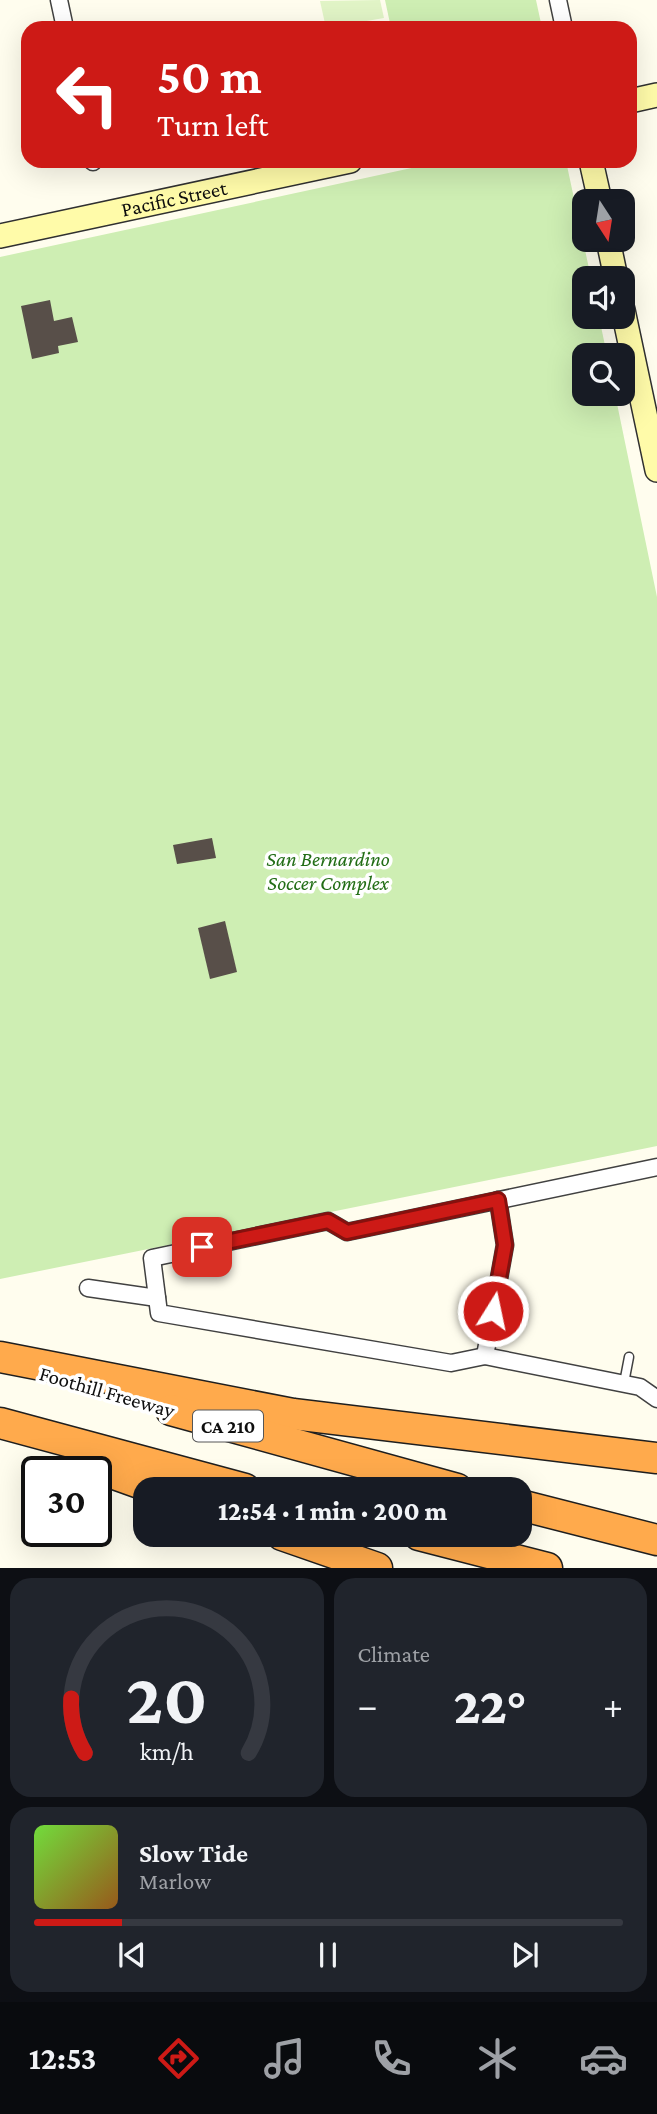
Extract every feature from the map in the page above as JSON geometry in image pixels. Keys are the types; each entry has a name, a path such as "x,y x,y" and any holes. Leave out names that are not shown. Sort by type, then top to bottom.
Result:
{"highway":[{"path":"0,1360 293,1414 657,1458"},
{"name":"Foothill Freeway","path":"0,1360 414,1477"},
{"path":"9,1425 74,1460 133,1481"},
{"path":"9,1425 201,1477"},
{"path":"532,1508 657,1540"},
{"path":"317,1547 377,1568"},
{"path":"466,1547 547,1568"}],"street":[{"path":"59,0 64,21"},
{"path":"558,0 562,21"},
{"path":"637,99 657,95"},
{"name":"Pacific Street","path":"0,236 317,168"},
{"path":"593,168 597,189"},
{"path":"628,329 650,408 657,470"},
{"path":"657,1167 347,1232 328,1221 152,1258 159,1313 451,1363 485,1356 624,1383 640,1387 657,1398"},
{"path":"485,1356 505,1245 498,1200"},
{"path":"88,1288 157,1298"}],"lane":[{"path":"624,1383 629,1357"}],"green space":[{"path":"380,0 384,18 367,21 324,21 320,1"},
{"path":"385,0 536,0 540,21 390,21"},
{"name":"San Bernardino Soccer Complex","path":"412,168 567,168 572,189 572,252 585,252 588,266 572,266 572,329 602,329 604,343 572,343 572,406 617,406 657,597 657,1146 0,1279 0,257"}],"building":[{"path":"50,300 54,321 72,317 78,342 58,346 59,353 32,359 21,306"},
{"path":"212,838 216,858 177,864 173,845"},
{"path":"225,921 237,972 210,979 198,928"}],"route":[{"path":"202,1247 328,1221 347,1232 498,1200 505,1245 493,1311"}]}
